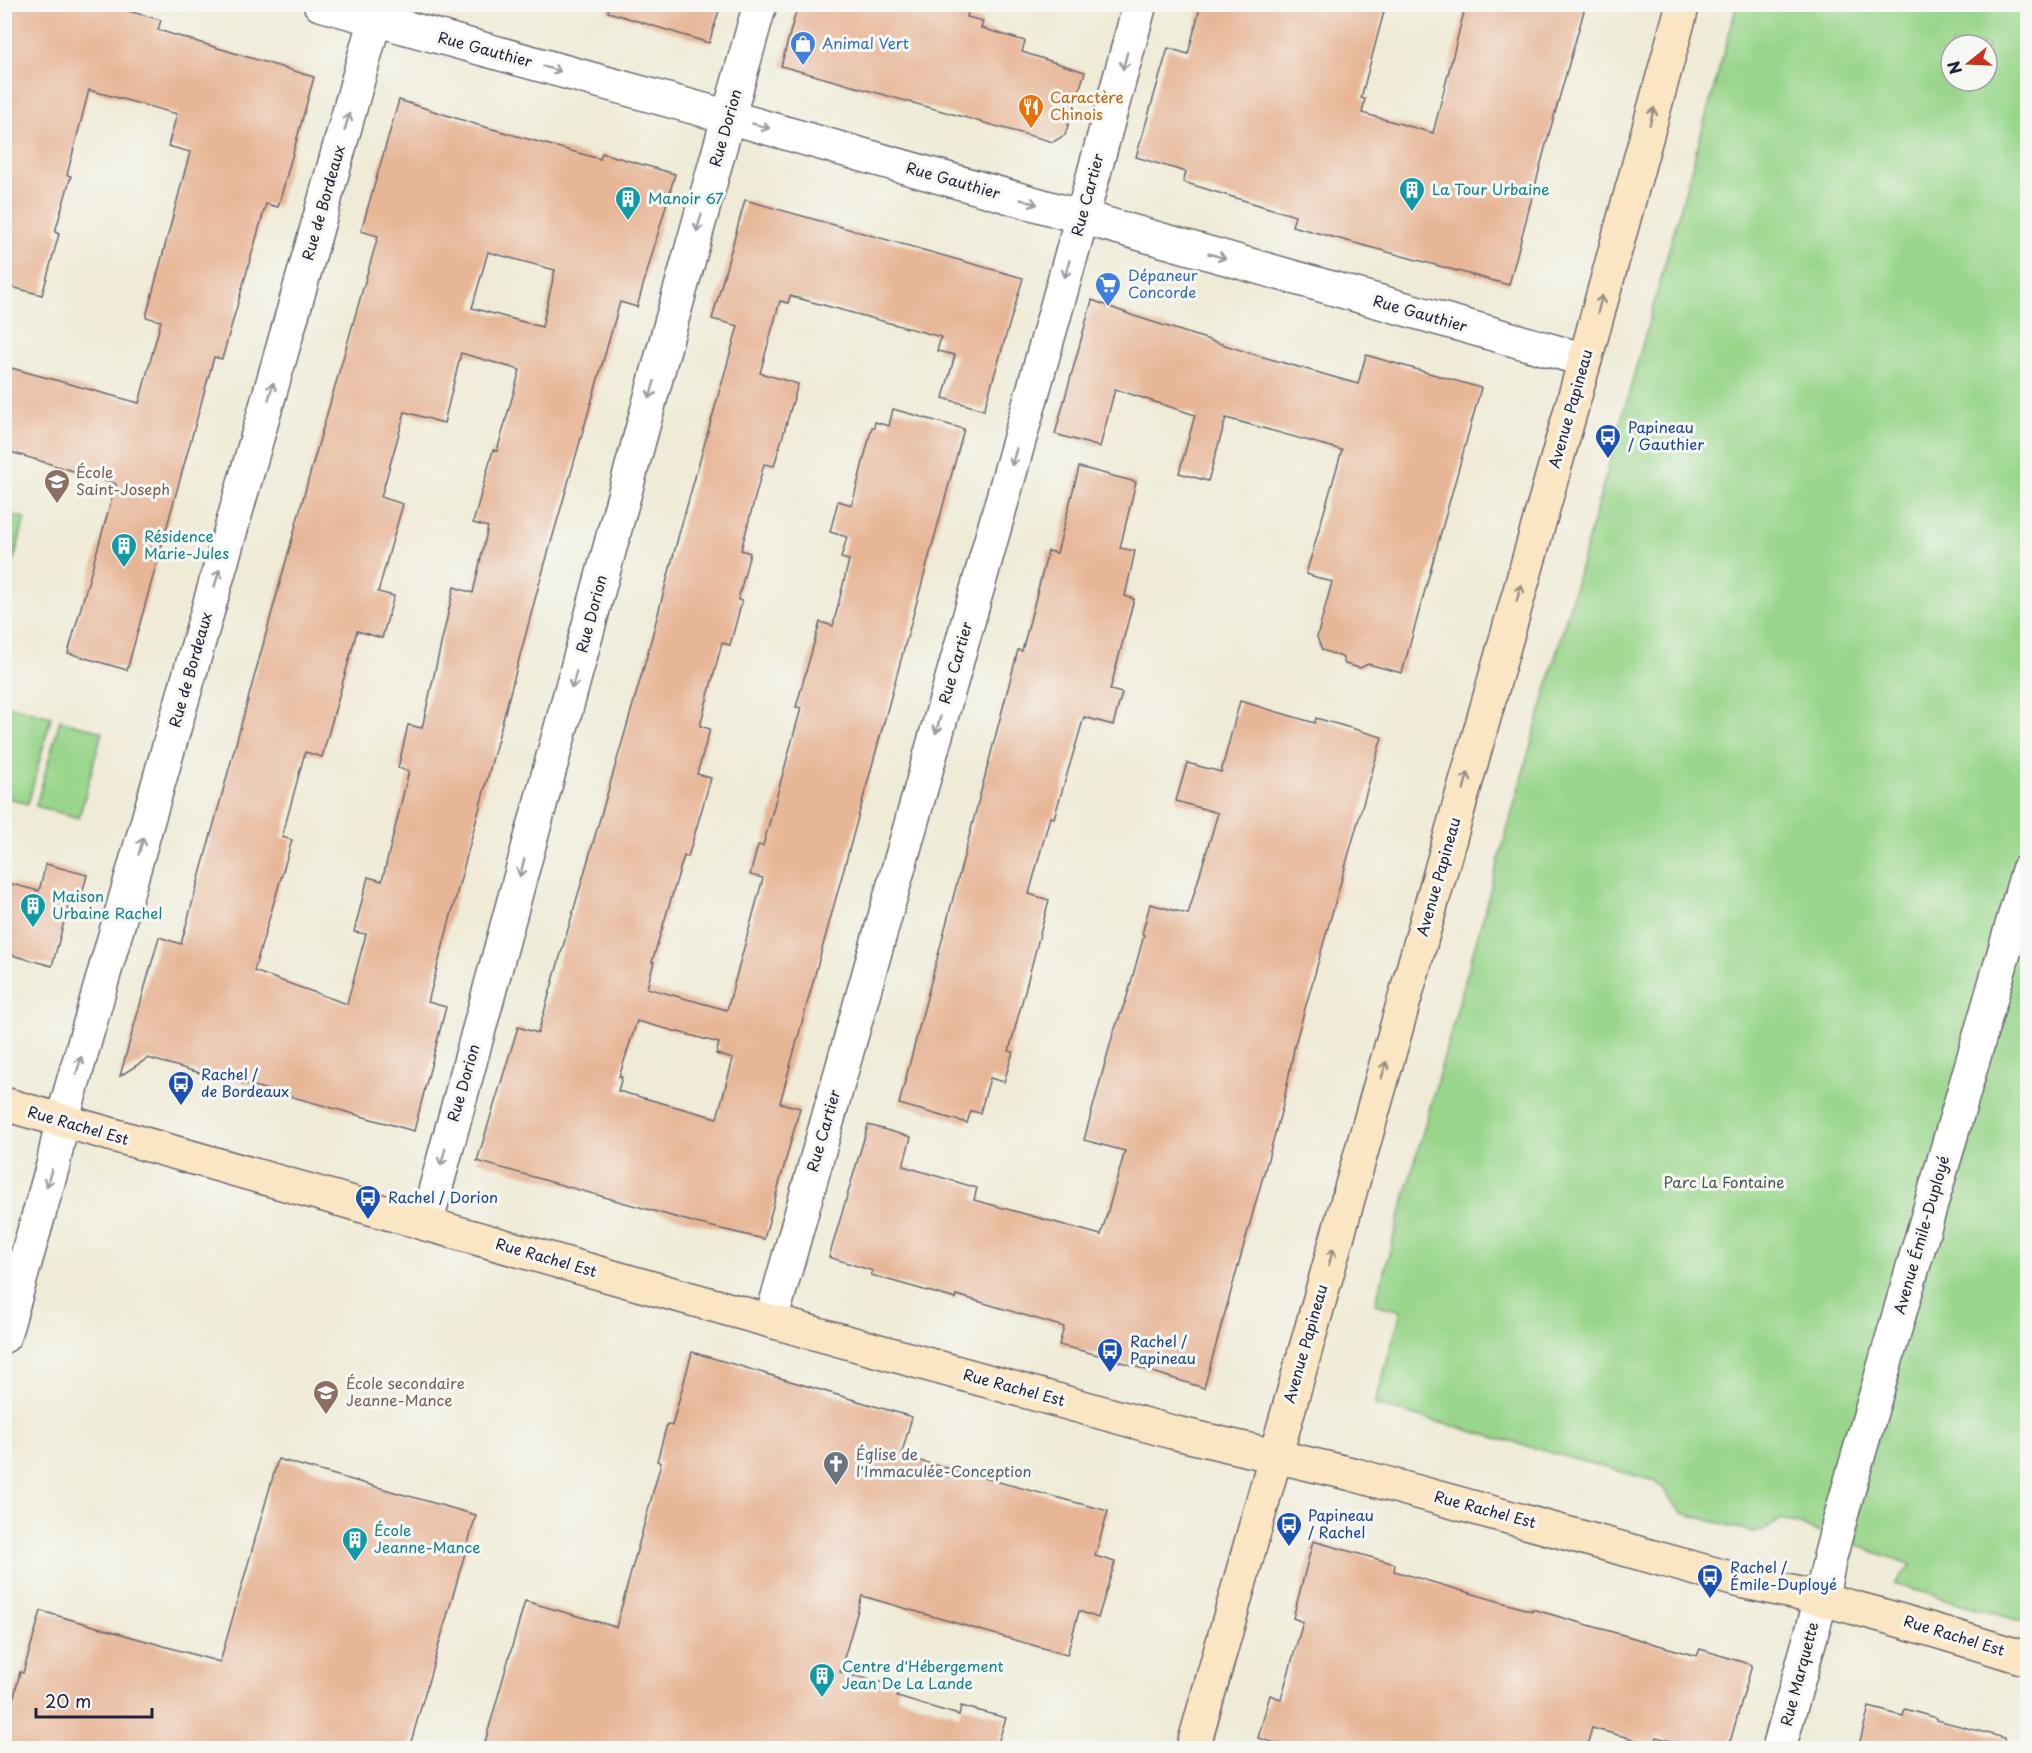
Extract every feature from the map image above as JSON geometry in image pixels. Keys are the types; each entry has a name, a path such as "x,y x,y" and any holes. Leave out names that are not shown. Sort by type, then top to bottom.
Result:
{"main road":[{"name":"Avenue Papineau","path":"1193,1749 1585,360 1683,4"},
{"name":"Rue Rachel Est","path":"4,1104 1172,1432 1352,1474 1740,1581 1887,1616 2028,1659"}],"street":[{"name":"Rue Gauthier","path":"320,4 377,12 729,117 1585,360"},
{"name":"Rue Dorion","path":"426,1224 760,4"},
{"name":"Rue Cartier","path":"771,1321 1140,4"},
{"name":"Rue de Bordeaux","path":"4,1336 55,1156 62,1121 377,12"},
{"name":"Avenue Émile-Duployé","path":"1821,1600 1849,1485 2028,870"},
{"name":"Rue Marquette","path":"1779,1749 1821,1600"}],"green space":[{"name":"Parc La Fontaine","path":"1737,5 2027,5 2027,1623 1895,1584 1912,1565 1782,1519 1766,1529 1753,1532 1682,1513 1672,1503 1665,1490 1655,1481 1375,1405 1401,1311 1375,1304"},
{"path":"4,513 25,518 5,594"},
{"path":"8,705 51,717 28,804 5,797 4,719"},
{"path":"60,720 102,732 79,818 36,806"}],"building":[{"path":"4,4 103,4 161,20 158,30 314,77 278,207 266,204 222,359 214,357 127,670 68,653 116,484 4,450 4,366 139,403 161,321 146,317 190,152 168,146 177,114 89,90 67,175 71,176 55,232 59,234 42,295 4,285"},
{"path":"609,4 721,4 709,43 608,12"},
{"path":"798,4 970,4 967,17 983,21 981,28 1025,41 1022,52 1085,72 1065,135 1053,142 781,66"},
{"path":"1201,4 1386,4 1361,98 1365,99 1362,113 1433,133 1466,4 1586,4 1509,285 1292,226 1295,216 1183,182 1186,172 1136,157 1168,48 1188,54"},
{"path":"399,100 600,159 602,153 675,174 637,307 620,302 538,588 428,1002 446,1007 414,1131 148,1058 120,1076 159,937 181,944 309,477 378,236 361,231","holes":["488,252 555,270 542,327 472,308","461,353 520,370 497,451 493,450 473,523 488,527 473,593 454,587 422,728 408,725 398,768 409,771 382,881 368,877 354,932 366,934 347,1004 254,971 292,840 282,837 305,752 322,757 357,631 382,638 394,596 378,592 403,504 381,497 405,412 444,423"]},
{"path":"745,200 1023,278 984,410 943,398 955,355 937,351 941,337 790,296 788,303 780,301 760,373 798,384 774,466 764,464 741,550 750,553 738,600 742,601 730,645 722,643 700,726 710,729 697,774 711,778 688,857 684,856 652,962 654,962 647,988 727,1010 763,878 750,875 758,845 763,846 801,708 796,707 820,622 833,626 849,560 841,558 847,537 830,532 838,501 852,505 872,427 874,428 875,422 889,426 893,409 964,429 780,1103 800,1108 764,1239 696,1223 477,1161 518,1027 538,1033 645,663 738,326 712,319","holes":["637,1021 719,1043 716,1054 733,1059 717,1118 618,1091 622,1077 619,1077"]},
{"path":"1092,300 1134,316 1253,354 1358,384 1366,355 1481,388 1402,673 1368,664 1360,668 1345,664 1342,657 1322,650 1317,637 1332,582 1306,574 1342,450 1226,418 1208,481 1179,473 1195,415 1115,389 1100,447 1055,434"},
{"path":"1079,467 1136,482 1120,548 1135,551 1125,596 1134,599 1110,690 1122,693 1113,725 1084,717 1054,818 1050,817 1029,894 1049,900 1009,1051 1013,1052 1004,1082 990,1078 980,1113 971,1111 967,1123 899,1104 1018,650 1022,651 1048,551 1057,553"},
{"path":"1240,701 1315,723 1316,718 1382,737 1295,1044 1283,1105 1204,1388 1059,1345 1064,1327 957,1295 956,1299 871,1275 873,1271 829,1257 868,1125 911,1137 903,1166 977,1188 974,1200 1101,1235 1125,1151 1084,1140 1113,1034 1127,997 1150,904 1188,914 1218,813 1176,801 1187,763 1221,772"},
{"name":"Maison Urbaine Rachel","path":"46,864 87,875 79,906 69,904 52,966 4,953 4,882 39,891"},
{"name":"Église de l'Immaculée-Conception","path":"692,1352 912,1417 901,1456 1108,1511 1095,1556 1115,1562 1098,1618 1079,1611 1067,1655 862,1596 840,1672 899,1687 897,1697 959,1715 961,1706 1006,1718 996,1749 508,1749 485,1742 525,1601 616,1627 661,1463 657,1461 667,1424 672,1426"},
{"name":"École Jeanne-Mance","path":"278,1459 476,1515 409,1749 4,1749 4,1736 20,1672 23,1673 41,1611 220,1662"},
{"path":"1313,1541 1395,1564 1394,1571 1532,1611 1532,1609 1697,1656 1700,1649 1752,1665 1728,1749 1698,1749 1657,1737 1655,1745 1592,1728 1586,1749 1297,1749 1258,1738 1270,1695 1281,1699 1303,1622 1293,1618"},
{"path":"1869,1707 1903,1716 1905,1709 2005,1738 2004,1749 1858,1749"}],"place":[{"name":"Animal Vert","path":"803,67"},
{"name":"Caractère Chinois","path":"1031,130"},
{"name":"La Tour Urbaine","path":"1412,213"},
{"name":"Manoir 67","path":"628,222"},
{"name":"Dépaneur Concorde","path":"1108,308"},
{"name":"Papineau / Gauthier","path":"1608,460"},
{"name":"École Saint-Joseph","path":"57,505"},
{"name":"Résidence Marie-Jules","path":"124,569"},
{"name":"Maison Urbaine Rachel","path":"33,929"},
{"name":"Rachel / de Bordeaux","path":"181,1107"},
{"name":"Rachel / Dorion","path":"368,1221"},
{"name":"Rachel / Papineau","path":"1110,1374"},
{"name":"École secondaire Jeanne-Mance","path":"326,1416"},
{"name":"Église de l'Immaculée-Conception","path":"836,1487"},
{"name":"Papineau / Rachel","path":"1289,1548"},
{"name":"École Jeanne-Mance","path":"355,1563"},
{"name":"Rachel / Émile-Duployé","path":"1710,1600"},
{"name":"Centre d'Hébergement Jean De La Lande","path":"822,1699"}]}
